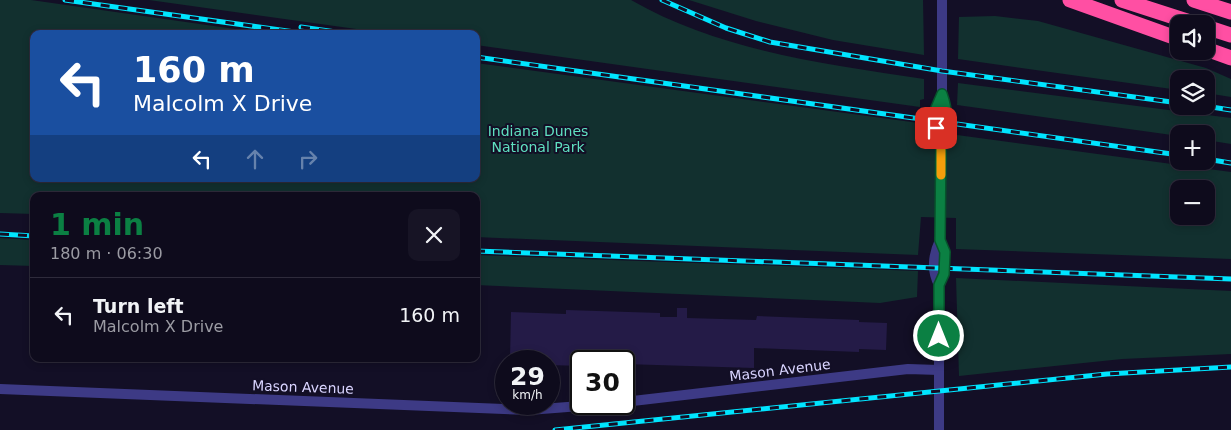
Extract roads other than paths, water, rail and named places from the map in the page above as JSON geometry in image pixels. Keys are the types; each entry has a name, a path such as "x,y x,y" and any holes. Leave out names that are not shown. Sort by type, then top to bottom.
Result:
{"highway":[{"path":"1070,0 1170,36"},
{"path":"1122,0 1170,16"},
{"path":"1194,0 1231,12"},
{"path":"1215,30 1231,35"},
{"path":"1215,52 1231,58"}],"street":[{"path":"939,430 939,285 934,274 934,252 940,240 941,141 936,128 936,108 942,94 942,0"},
{"name":"Mason Avenue","path":"635,401 908,369 940,370"},
{"name":"Mason Avenue","path":"0,389 529,410 570,407"}],"railway":[{"path":"65,0 280,30"},
{"path":"662,0 726,28 770,42 942,71 1170,102"},
{"path":"301,27 322,30"},
{"path":"480,58 1170,154"},
{"path":"1215,108 1231,110"},
{"path":"1215,160 1231,163"},
{"path":"0,234 30,236"},
{"path":"480,251 1231,279"},
{"path":"555,430 1107,374 1231,367"}],"park label":[{"name":"Indiana Dunes National Park","path":"538,140"}]}
